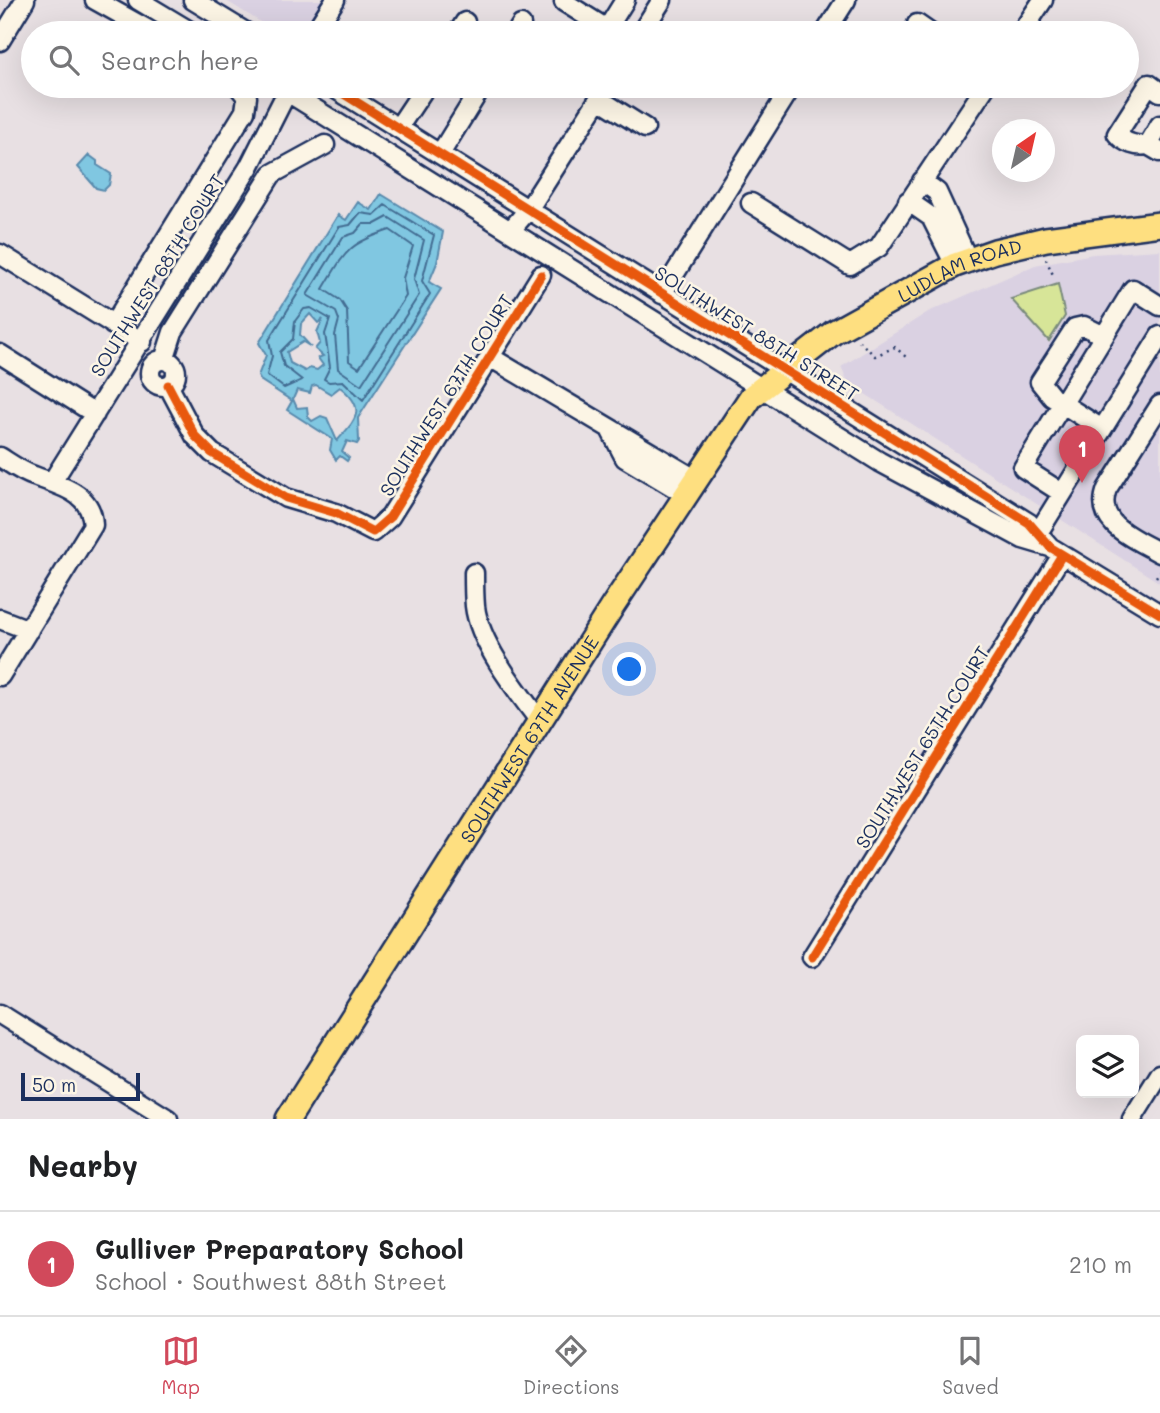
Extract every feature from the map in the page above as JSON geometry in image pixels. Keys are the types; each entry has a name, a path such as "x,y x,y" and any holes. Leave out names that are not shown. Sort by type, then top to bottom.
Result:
{"main road":[{"name":"LUDLAM ROAD","path":"782,370 851,322 962,263 1046,239 1160,224"},
{"name":"SOUTHWEST 67TH AVENUE","path":"288,1119 539,720 690,487 746,404 782,370"}],"street":[{"path":"0,41 25,0"},
{"path":"95,0 133,21"},
{"path":"138,0 173,21"},
{"path":"193,0 227,21"},
{"path":"321,21 335,0"},
{"path":"612,21 625,0"},
{"path":"649,21 662,0"},
{"path":"833,21 846,0"},
{"path":"1029,21 1043,0"},
{"path":"564,2 594,21"},
{"path":"1160,92 1149,84 1117,134 1122,140 1154,148 1160,125"},
{"path":"113,325 202,184 245,111 247,98"},
{"name":"SOUTHWEST 68TH COURT","path":"52,482 228,201 280,98"},
{"name":"SOUTHWEST 88TH STREET","path":"301,98 880,462 1046,544 1160,614"},
{"name":"SOUTHWEST 88TH STREET","path":"350,98 1029,523 1046,544"},
{"path":"398,128 418,98"},
{"path":"440,154 475,98"},
{"path":"511,230 528,210 599,98"},
{"path":"610,98 645,128"},
{"path":"662,294 784,98"},
{"path":"751,203 850,265 878,247 978,98"},
{"path":"150,378 152,365 164,360 173,332 272,174 325,145"},
{"path":"922,181 937,192 962,263"},
{"path":"202,184 228,201"},
{"path":"908,201 931,218 962,263"},
{"path":"0,254 142,342"},
{"name":"SOUTHWEST 67TH COURT","path":"169,385 195,436 212,453 286,498 336,513 368,531 379,530 390,517 541,275"},
{"path":"1062,493 1023,468 1133,289 1160,306"},
{"path":"1102,429 1045,392 1041,378 1074,328 1084,326 1104,336"},
{"name":"SOUTHWEST 65TH COURT","path":"812,957 1046,544 1062,493 1160,336"},
{"path":"0,354 95,414"},
{"path":"490,357 611,431 625,458 690,487"},
{"path":"124,370 133,376 150,378 156,384 169,385 176,371 164,360"},
{"path":"1160,405 1107,489 1103,501 1105,512 1113,524 1160,553"},
{"path":"0,457 21,471 70,489 90,507 93,525 0,676"},
{"path":"474,573 475,607 481,627 510,679 539,720"},
{"path":"0,619 29,630"},
{"path":"0,1014 168,1119"},
{"path":"1132,1119 1160,1074"}],"path":[{"path":"1045,256 1054,277"},
{"path":"859,341 875,356 895,348 907,358"},
{"path":"1156,577 1160,571"}],"shaded area":[{"path":"225,0 326,0 315,18 302,21 259,21"},
{"path":"1160,250 1160,583 848,383 841,367 928,312 1035,265 1093,254"}],"green space":[{"path":"1058,284 1065,316 1049,341 1011,299"}],"water":[{"path":"89,155 97,161 97,165 111,174 109,185 104,190 96,188 78,167"},
{"path":"381,194 443,232 437,263 429,282 441,289 358,418 359,441 357,444 347,441 342,452 349,458 347,461 340,456 336,460 330,450 332,439 287,410 292,401 260,380 258,376 266,355 259,343 338,215 346,220 358,202 371,210","holes":["310,314 318,323 323,319 317,332 320,343 315,349 323,356 318,358 323,365 317,370 310,368 305,371 290,363 287,352 303,342 311,347 300,335 301,324","316,385 331,394 340,387 354,402 356,415 337,441 327,418 321,416 312,421 308,417 307,407 297,408 293,399 297,390 310,393 312,386"]}],"cycle path":[{"path":"350,98 1029,523 1050,547 1160,614"},
{"path":"168,385 195,436 212,453 286,498 336,513 373,532 390,517 541,275"},
{"path":"812,957 1062,555"}],"place":[{"name":"Gulliver Preparatory School","path":"1082,483"}]}
